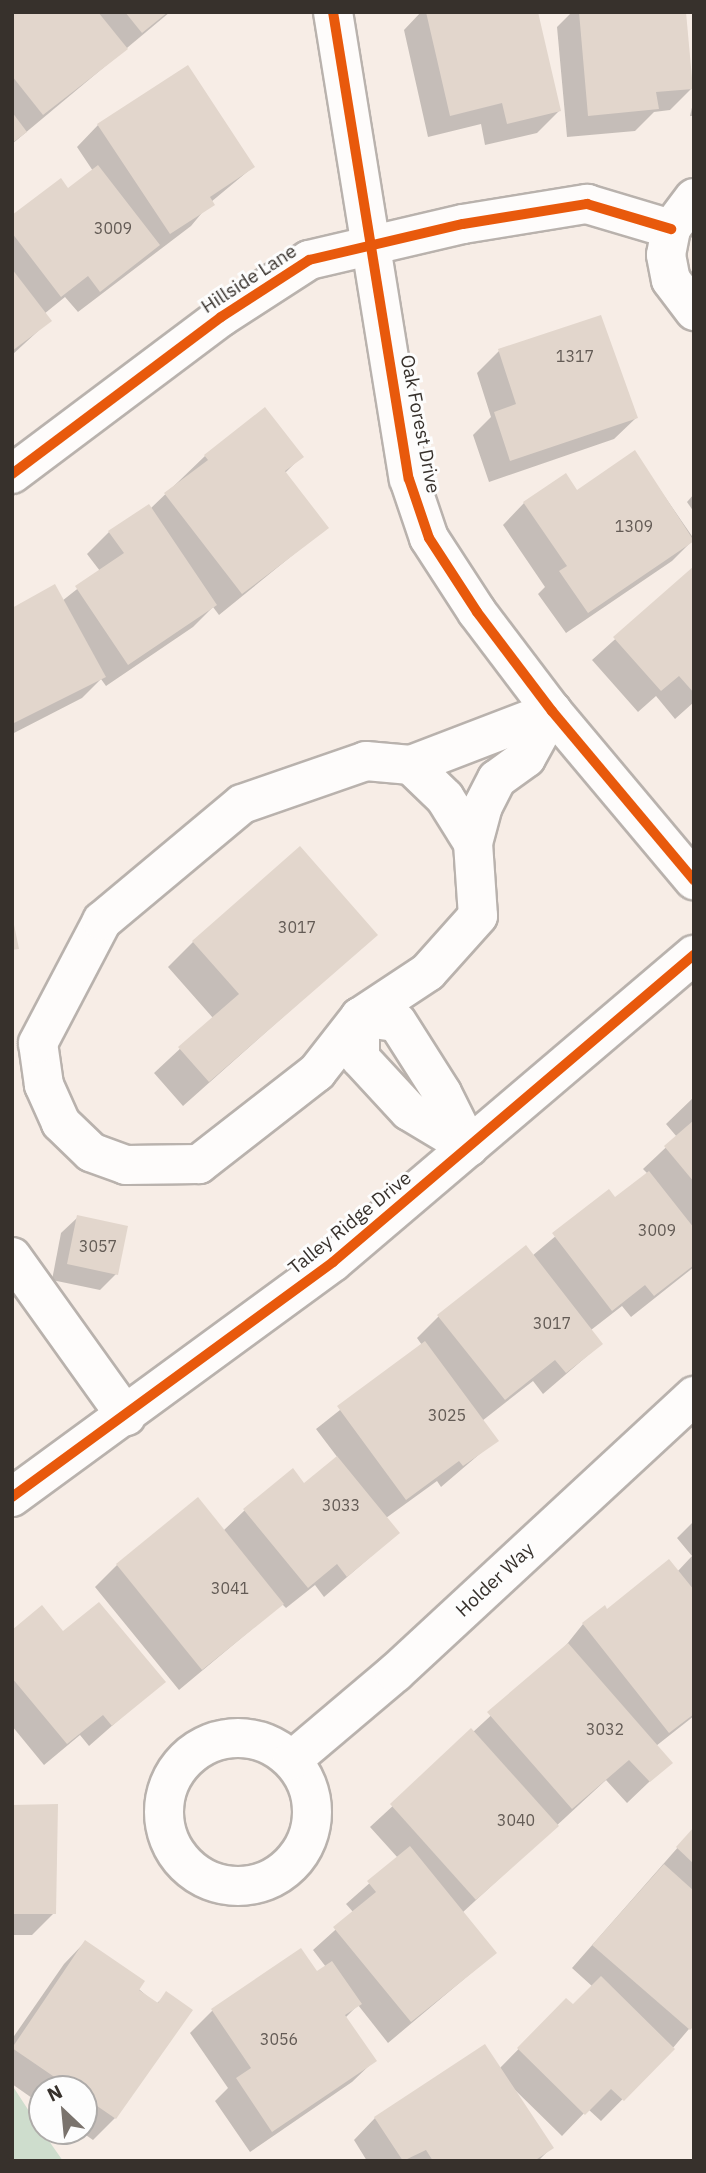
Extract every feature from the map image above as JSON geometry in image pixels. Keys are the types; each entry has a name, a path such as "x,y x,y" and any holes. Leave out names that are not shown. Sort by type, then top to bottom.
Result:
{"street":[{"name":"Oak Forest Drive","path":"333,12 410,479 429,538 477,612 552,710 694,880"},
{"path":"694,198 671,229 666,255 671,281 694,312"},
{"name":"Hillside Lane","path":"12,474 221,317 309,260 463,224 587,204 671,229"},
{"path":"552,710 526,758 497,779 483,806 473,844 478,916 428,972 360,1017 317,1072 199,1164 126,1165 91,1152 61,1123 44,1085 38,1042 102,921 242,804 366,761 411,765 552,710"},
{"path":"411,765 445,798 473,844"},
{"name":"Talley Ridge Drive","path":"12,1497 333,1262 694,955"},
{"path":"360,1017 360,1058 409,1111 469,1147"},
{"path":"12,1257 126,1416"},
{"name":"Holder Way","path":"292,1760 395,1673 694,1396"}],"green space":[{"path":"12,2085 28,2110 28,2145 52,2145 63,2161 12,2161"}],"building":[{"path":"12,12 98,12 128,49 43,115 12,76"},
{"path":"125,12 168,12 142,33"},
{"path":"426,12 538,12 561,111 507,124 502,103 450,116"},
{"path":"579,12 686,12 693,89 656,92 659,109 588,116"},
{"path":"188,65 255,167 210,197 215,205 170,234 97,124"},
{"path":"12,112 27,132 12,143"},
{"path":"98,165 160,245 100,292 88,276 61,297 12,233 12,215 61,178 68,188"},
{"path":"12,269 52,321 12,351"},
{"path":"601,315 638,418 510,461 494,412 516,404 498,349"},
{"path":"265,407 304,457 285,471 329,528 242,594 164,493 208,460 204,455"},
{"path":"635,450 694,541 588,613 559,571 567,566 523,502 566,473 577,490"},
{"path":"149,504 217,605 128,665 75,586 124,553 108,531"},
{"path":"694,566 694,693 679,676 661,691 613,637"},
{"path":"55,584 106,677 12,724 12,608"},
{"path":"300,846 378,935 209,1082 178,1047 239,994 192,941"},
{"path":"12,915 19,949 12,950"},
{"path":"694,1120 694,1182 664,1146"},
{"path":"649,1171 694,1228 694,1265 654,1296 645,1285 612,1311 552,1233 609,1189 615,1197"},
{"path":"77,1215 128,1226 118,1275 67,1264"},
{"path":"526,1245 603,1344 566,1373 555,1360 505,1400 437,1315"},
{"path":"425,1341 499,1441 463,1466 459,1461 406,1500 337,1406"},
{"path":"337,1456 400,1533 347,1577 337,1564 308,1588 243,1509 293,1468 304,1483"},
{"path":"198,1497 284,1604 202,1670 116,1564"},
{"path":"669,1559 694,1590 694,1714 669,1733 582,1623 605,1605 607,1609"},
{"path":"99,1602 166,1682 112,1726 103,1715 67,1744 12,1678 12,1630 42,1605 63,1631"},
{"path":"568,1643 673,1763 650,1782 629,1760 572,1809 487,1712"},
{"path":"471,1728 559,1826 476,1900 390,1804"},
{"path":"58,1804 56,1914 12,1914 12,1805"},
{"path":"694,1827 694,1864 676,1847"},
{"path":"410,1846 497,1953 411,2022 333,1927 376,1892 367,1881"},
{"path":"664,1864 694,1891 694,2026 690,2030 592,1945"},
{"path":"85,1940 145,1981 139,1990 158,2003 166,1991 193,2010 116,2119 98,2107 98,2075 52,2075 12,2048"},
{"path":"301,1948 317,1971 332,1961 362,2004 345,2015 377,2061 272,2132 236,2078 251,2068 211,2009"},
{"path":"601,1976 675,2049 624,2101 611,2089 585,2115 517,2048 566,1998 573,2004"},
{"path":"485,2044 554,2148 534,2161 433,2161 426,2150 403,2161 374,2117"}],"cycle path":[{"path":"333,12 409,479 429,538 477,612 552,711 694,880"},
{"path":"12,474 221,317 309,260 463,224 587,204 671,229"},
{"path":"12,1497 333,1262 694,955"}]}
